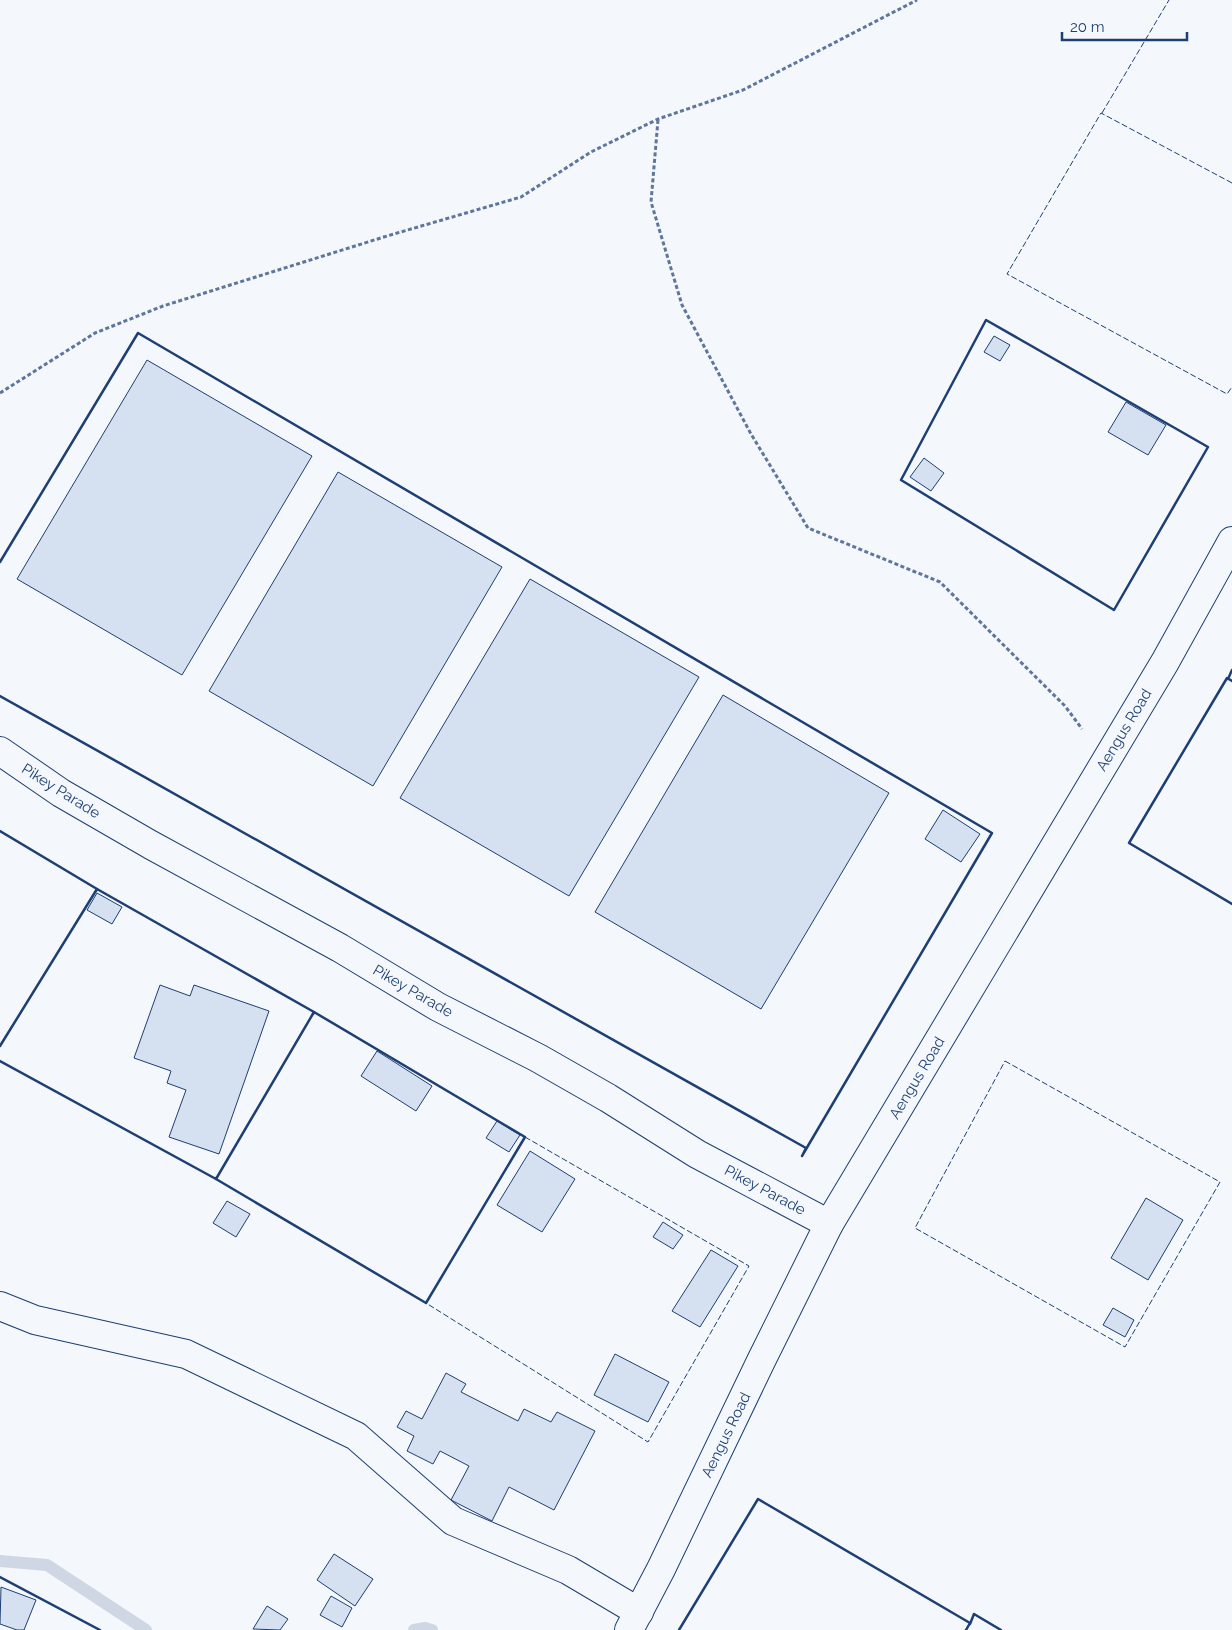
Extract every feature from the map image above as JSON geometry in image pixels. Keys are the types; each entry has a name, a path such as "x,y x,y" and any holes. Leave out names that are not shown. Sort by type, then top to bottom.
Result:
{"street":[{"name":"Aengus Road","path":"634,1621 661,1570 757,1370 830,1224 1165,662 1232,541"},
{"name":"Pikey Parade","path":"0,751 61,793 143,840 340,948 438,1007 538,1058 608,1098 697,1154 830,1224"},
{"path":"0,1306 35,1320 186,1354 356,1436 454,1521 568,1570 634,1621"}],"path":[{"path":"0,393 95,332 163,306 387,236 521,197 591,152 658,119 744,90 917,0"},
{"path":"658,119 651,202 682,305 751,434 808,528 940,582 1065,706 1106,759"}],"building":[{"path":"994,336 1010,345 1000,361 984,352"},
{"path":"147,360 312,456 182,675 17,579"},
{"path":"1126,402 1166,425 1148,455 1108,432"},
{"path":"924,458 944,473 931,491 910,477"},
{"path":"338,472 502,567 373,786 209,691"},
{"path":"530,579 699,677 569,896 400,798"},
{"path":"723,695 889,793 761,1009 595,912"},
{"path":"943,810 980,834 961,862 925,839"},
{"path":"97,893 122,907 112,924 87,910"},
{"path":"160,985 190,996 194,985 269,1011 219,1154 169,1137 186,1090 167,1083 171,1071 134,1058"},
{"path":"377,1051 432,1086 416,1111 361,1076"},
{"path":"497,1121 520,1135 509,1152 486,1138"},
{"path":"530,1151 575,1179 542,1232 497,1205"},
{"path":"1146,1198 1183,1220 1148,1280 1111,1258"},
{"path":"227,1201 250,1214 236,1237 213,1223"},
{"path":"663,1222 683,1235 673,1249 653,1237"},
{"path":"711,1250 738,1266 700,1327 672,1311"},
{"path":"1113,1308 1134,1320 1125,1337 1103,1325"},
{"path":"615,1354 669,1382 648,1422 594,1395"},
{"path":"446,1373 466,1384 461,1392 518,1421 524,1409 551,1422 557,1412 595,1431 554,1510 509,1487 492,1521 451,1500 469,1466 440,1451 433,1464 407,1451 414,1436 397,1427 406,1411 422,1419"},
{"path":"334,1554 373,1579 355,1606 317,1580"},
{"path":"1,1587 36,1600 24,1630 17,1630 0,1624"},
{"path":"331,1596 352,1608 342,1627 320,1615"},
{"path":"267,1606 288,1619 280,1630 253,1629"}],"waterway":[{"path":"0,1561 47,1565 146,1630"},
{"path":"414,1630 425,1628 432,1630"}],"fence":[{"path":"1102,113 1169,0"},
{"path":"1232,183 1101,113 1007,274 1227,394 1232,387"},
{"path":"1005,1061 1220,1182 1125,1347 915,1228 1005,1061"},
{"path":"525,1137 749,1266 648,1442 426,1303 525,1137"}],"wall":[{"path":"986,320 1208,447 1114,610 901,480 986,320"},
{"path":"0,562 138,333 992,833 802,1156 806,1148 0,696"},
{"path":"1228,679 1232,670"},
{"path":"1232,681 1227,678 1129,843 1232,904"},
{"path":"0,831 97,889 96,891"},
{"path":"0,1046 97,889 314,1012 313,1014"},
{"path":"314,1012 525,1137 426,1303 216,1179 314,1012"},
{"path":"0,1061 216,1178"},
{"path":"679,1630 758,1499 970,1623 966,1630"},
{"path":"0,1577 100,1630"},
{"path":"970,1624 974,1614 1001,1630"}]}
